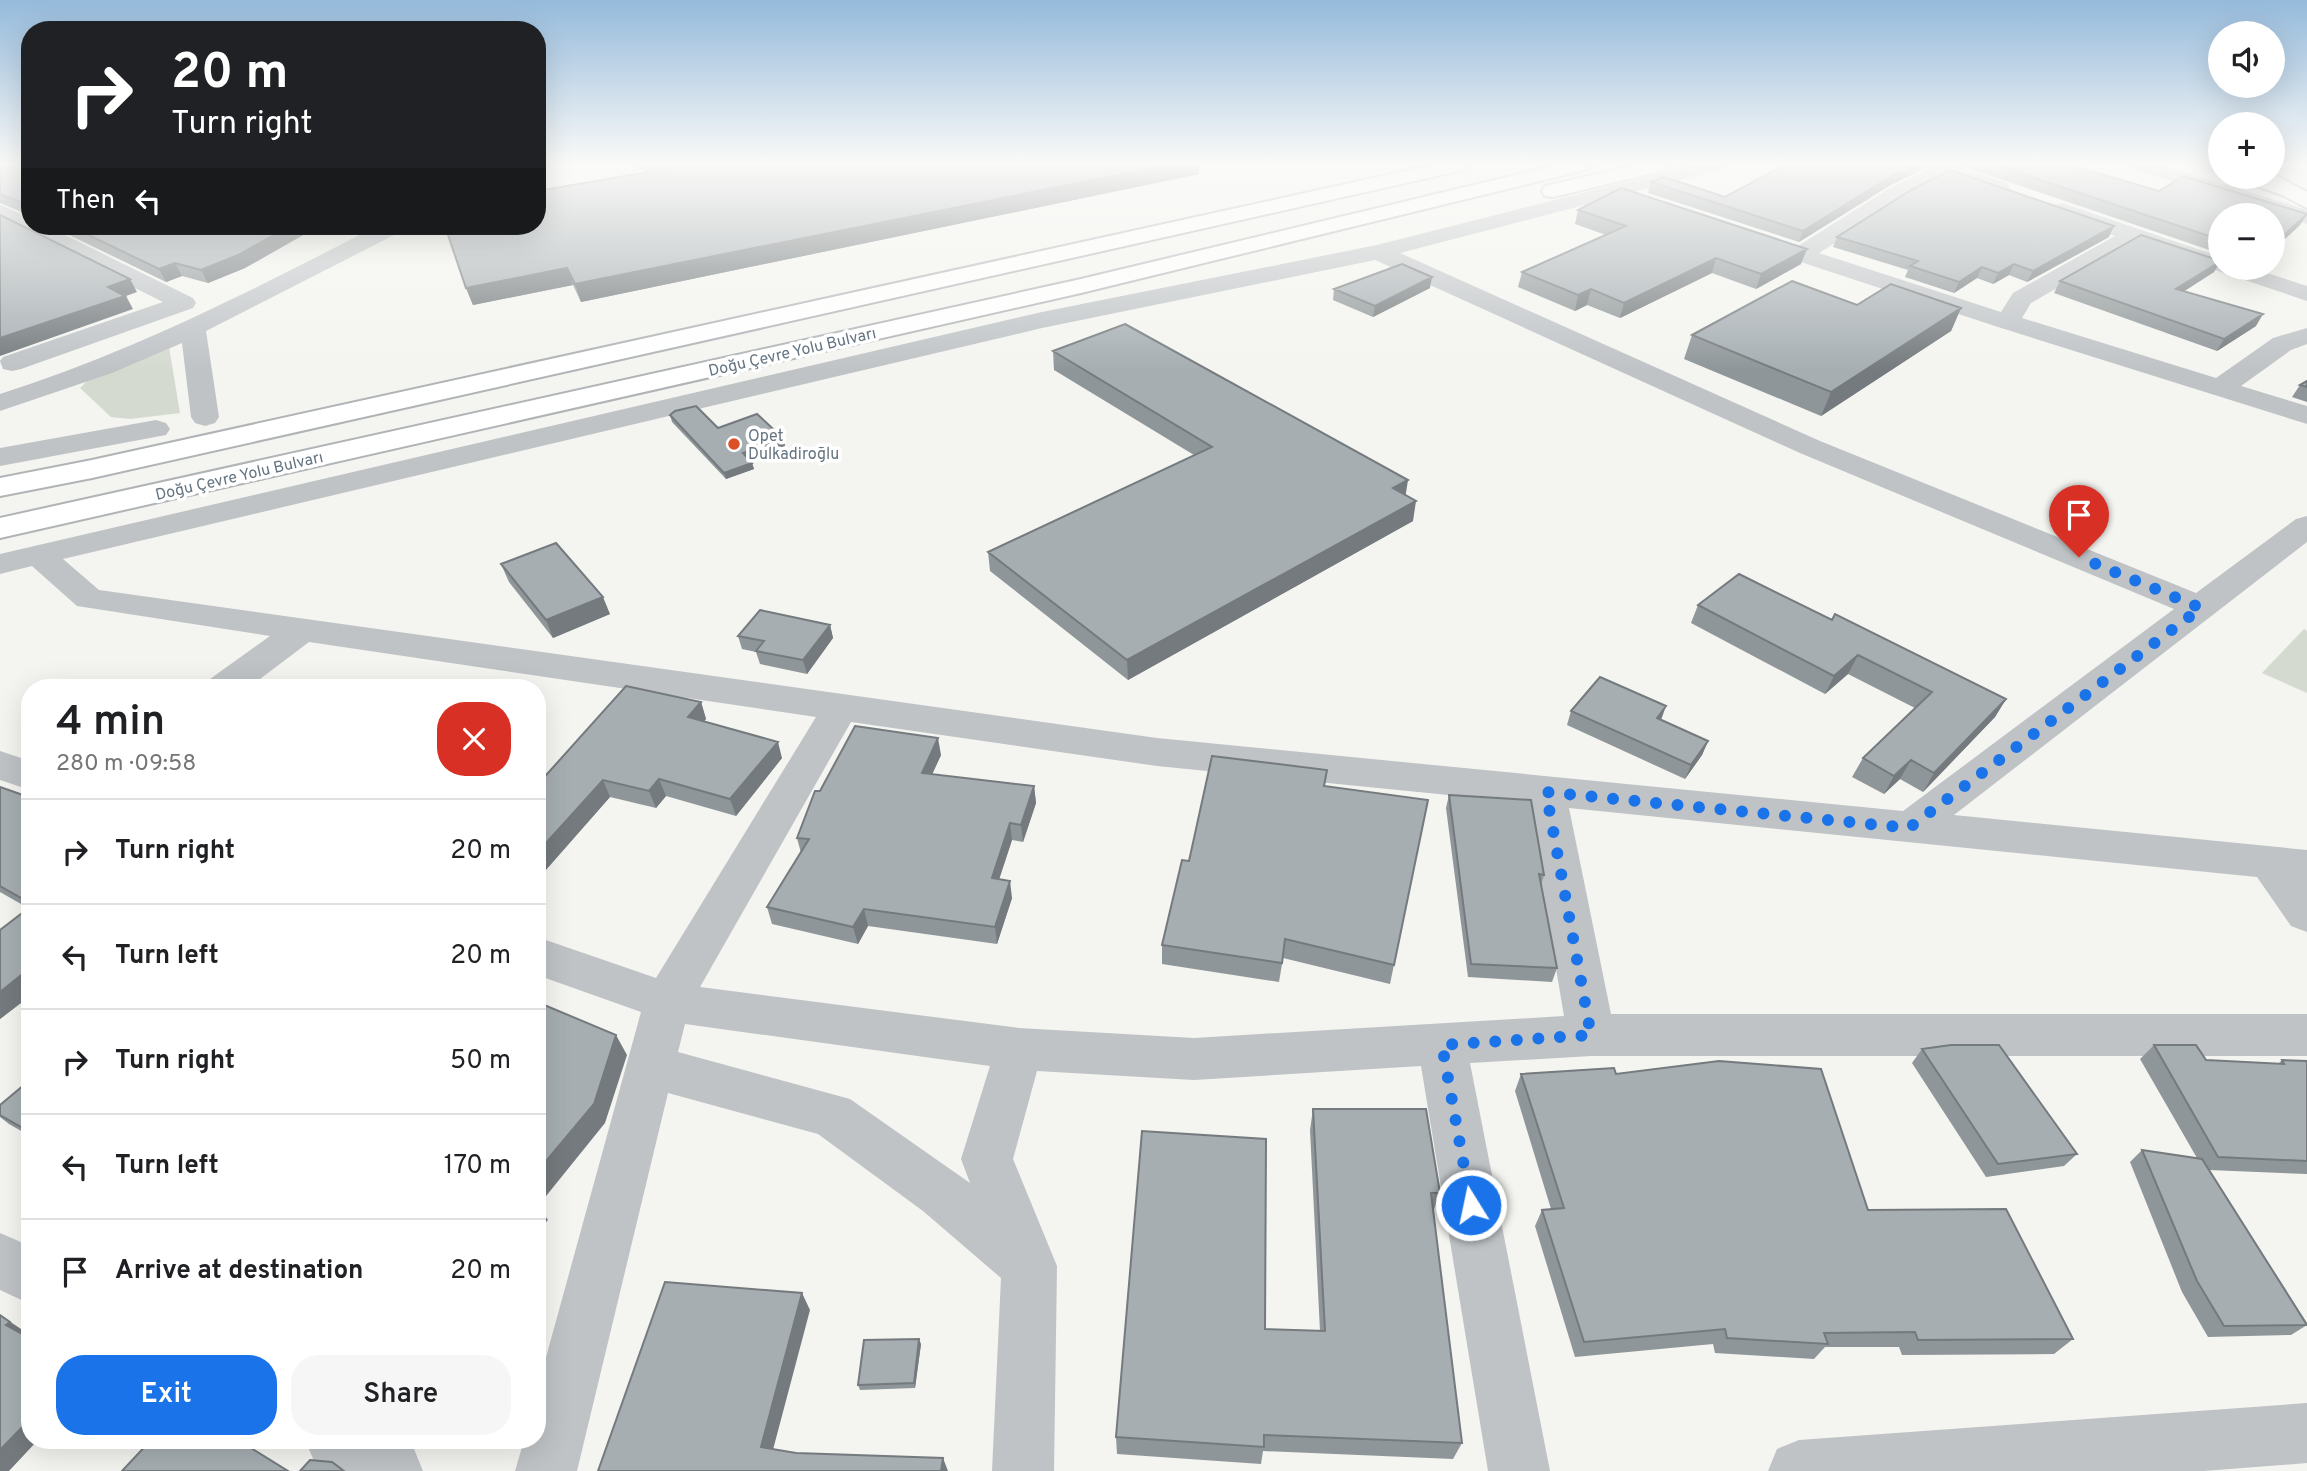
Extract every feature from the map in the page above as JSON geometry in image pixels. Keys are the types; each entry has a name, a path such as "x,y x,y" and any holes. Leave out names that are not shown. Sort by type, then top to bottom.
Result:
{"main road":[{"path":"545,344 1055,234"},
{"name":"Doğu Çevre Yolu Bulvarı","path":"0,487 1150,234"},
{"name":"Doğu Çevre Yolu Bulvarı","path":"0,528 1081,286 1298,234"},
{"path":"1081,286 1199,270 1320,248 1379,234"},
{"path":"53,477 114,444 156,429 217,415"}],"street":[{"path":"1042,320 1378,252 1449,234"},
{"path":"1740,234 2007,322 2307,415"},
{"path":"1801,254 1834,234"},
{"path":"2129,234 2208,261"},
{"path":"47,235 184,303 6,360 55,417 53,477"},
{"path":"0,457 55,417 194,328 222,317 377,235"},
{"path":"2007,322 2022,298 2133,235"},
{"path":"0,564 591,428 1042,320 1320,248"},
{"path":"1378,252 1810,447 2201,608"},
{"path":"2265,280 2307,294"},
{"path":"194,328 217,415"},
{"path":"2220,388 2282,344 2307,336"},
{"path":"0,403 55,417 156,429"},
{"path":"1909,828 2307,526"},
{"path":"38,555 89,599 1157,752 2288,864 2307,914"},
{"path":"235,679 303,629"},
{"path":"546,1471 667,1002 839,708"},
{"path":"1546,792 1591,1035"},
{"path":"546,959 667,1002 1019,1049 1194,1059 1591,1035 2307,1035"},
{"path":"1442,1045 1519,1471"},
{"path":"1019,1049 987,1159 1029,1266 1023,1471"},
{"path":"652,1067 832,1115 942,1193 1029,1266"},
{"path":"0,1260 21,1271"},
{"path":"1799,1471 2307,1433"},
{"path":"352,1449 392,1471"}],"shaded area":[{"path":"169,347 180,413 130,419 111,417 80,388 88,380"},
{"path":"2304,629 2307,631 2307,693 2262,673"}],"building":[{"path":"0,234 41,235 130,279 108,287 125,296 0,338"},
{"path":"825,234 575,284 567,268 466,288 448,235"},
{"path":"1609,234 1760,234 1807,249 1761,274 1716,258 1624,303 1591,289 1578,295 1522,272"},
{"path":"1842,234 2100,234 2033,271 2014,264 1998,273 1982,267 1959,282 1910,266 1918,261 1837,237"},
{"path":"89,235 274,235 238,255 201,270 175,263 159,269"},
{"path":"2141,235 2208,257 2208,269 2176,289 2263,314 2224,339 2060,281"},
{"path":"1402,264 1432,277 1375,306 1334,289"},
{"path":"1792,281 1857,305 1891,284 1961,308 1831,392 1692,335"},
{"path":"1125,324 1408,480 1393,488 1416,501 1127,660 988,552 1212,447 1053,351"},
{"path":"696,406 718,428 757,414 784,439 743,453 752,463 724,473 670,415 675,411"},
{"path":"556,543 603,597 546,620 501,564"},
{"path":"1739,574 1832,620 1835,614 2006,699 1934,773 1911,760 1894,776 1863,758 1932,692 1858,655 1834,676 1698,605"},
{"path":"760,610 830,625 803,660 756,651 764,641 738,636"},
{"path":"1600,677 1666,706 1657,718 1708,741 1691,765 1571,711"},
{"path":"626,686 701,702 688,717 778,742 730,799 659,779 649,791 603,780 546,843 546,775"},
{"path":"855,726 938,738 922,773 1034,786 1021,825 1010,823 992,878 1010,881 995,927 864,909 853,927 767,907 809,839 797,838 815,791 820,791"},
{"path":"1212,756 1327,770 1324,786 1428,800 1394,965 1285,939 1282,963 1162,945 1182,860 1189,861"},
{"path":"0,787 21,794 21,898 0,886"},
{"path":"1449,795 1531,800 1544,875 1539,874 1557,968 1471,964"},
{"path":"21,914 21,975 0,992 0,930"},
{"path":"546,1006 616,1035 594,1104 546,1161"},
{"path":"1951,1045 1999,1045 2077,1154 1998,1164 1922,1049"},
{"path":"2154,1045 2196,1045 2206,1060 2284,1064 2282,1060 2307,1061 2307,1161 2218,1157"},
{"path":"1719,1061 1821,1069 1868,1210 2006,1209 2073,1339 1918,1340 1915,1332 1824,1333 1828,1344 1727,1338 1725,1329 1584,1342 1542,1210 1564,1208 1521,1074 1614,1068 1616,1074"},
{"path":"21,1088 21,1127 0,1115 0,1105"},
{"path":"1313,1109 1426,1109 1440,1193 1431,1193 1462,1443 1264,1435 1264,1447 1116,1437 1142,1131 1266,1139 1265,1329 1325,1331"},
{"path":"2142,1150 2202,1159 2307,1325 2224,1326 2197,1281"},
{"path":"665,1282 802,1293 761,1447 796,1453 943,1458 941,1471 598,1471"},
{"path":"0,1315 10,1322 6,1325 21,1333 21,1428 0,1450"},
{"path":"919,1339 914,1383 858,1385 864,1340"},
{"path":"143,1449 253,1449 288,1471 122,1471"},
{"path":"310,1460 332,1462 344,1471 300,1471"}],"place":[{"name":"Opet Dulkadiroğlu","path":"734,444"}],"route":[{"path":"1471,1205 1442,1045 1591,1035 1546,792 1909,828 2201,608 2079,557"}]}
